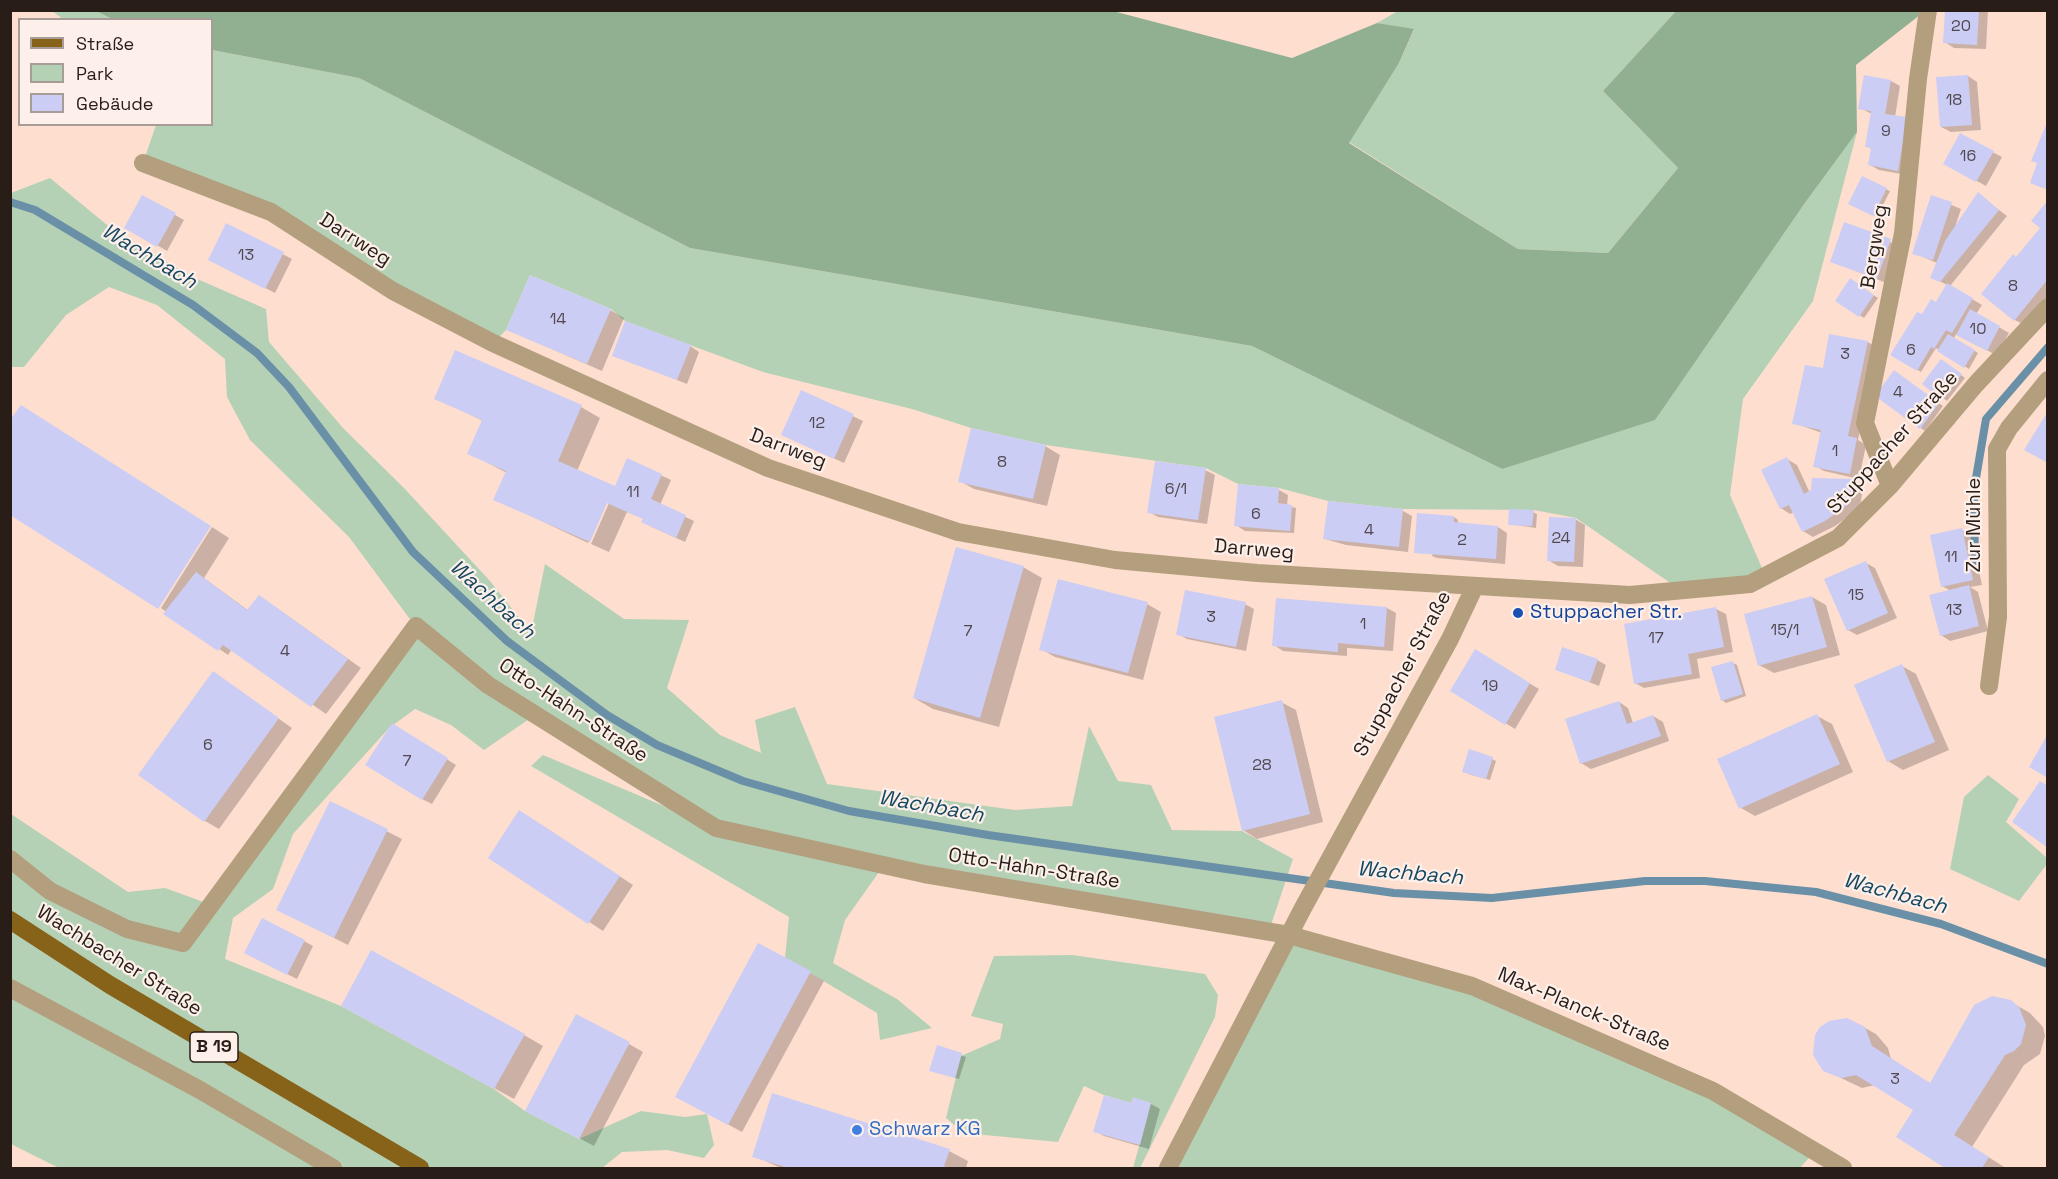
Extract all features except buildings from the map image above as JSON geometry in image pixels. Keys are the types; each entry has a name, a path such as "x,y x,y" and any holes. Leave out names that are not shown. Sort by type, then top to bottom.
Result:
{"main road":[{"name":"Wachbacher Straße","path":"10,920 110,985 420,1168"}],"street":[{"name":"Bergweg","path":"1890,486 1865,423 1903,233 1918,79 1928,10"},
{"name":"Darrweg","path":"143,162 271,212 393,291 519,356 768,468 958,532 1115,560 1257,573 1475,586"},
{"name":"Stuppacher Straße","path":"1168,1168 1303,908 1450,639 1475,586 1630,596 1750,584 1838,538 1890,486 1976,384 2048,307"},
{"name":"Zur Mühle","path":"1989,686 1998,617 1997,449 2009,428 2048,380"},
{"name":"Otto-Hahn-Straße","path":"10,859 50,891 127,929 183,943 416,626 488,685 716,828 924,874 1289,935"},
{"name":"Max-Planck-Straße","path":"1289,935 1472,986 1713,1091 1843,1168"},
{"path":"10,988 200,1090 333,1168"}],"green space":[{"path":"1109,10 1292,58 1377,23 1414,29 1399,63 1349,143 1518,249 1608,253 1678,168 1603,91 1676,11 1925,11 1856,65 1857,132 1802,207 1655,420 1502,469 1252,346 690,248 359,78 213,50 213,18 110,18 96,11"},
{"path":"52,11 96,11 110,18 62,18"},
{"path":"1398,11 1676,11 1603,91 1678,168 1608,253 1518,249 1349,142 1399,63 1414,30 1377,23"},
{"path":"213,50 359,78 690,248 1252,346 1502,469 1802,207 1857,132 1813,301 1743,399 1730,495 1766,577 1682,591 1576,518 1534,510 1403,509 1328,501 1279,488 1238,484 1206,468 1046,445 971,428 912,409 763,372 625,321 611,309 530,275 506,330 493,343 271,212 143,163 156,126 213,126"},
{"path":"50,178 118,234 195,278 266,309 269,342 343,428 404,488 490,581 531,633 545,564 624,619 689,620 667,688 720,735 761,753 755,720 795,707 827,784 1015,810 1072,806 1089,726 1118,781 1151,785 1172,830 1242,831 1293,859 1269,931 884,865 845,920 833,963 897,999 932,1028 880,1040 877,1013 785,958 789,917 531,766 543,755 711,826 535,715 484,750 451,725 415,709 389,728 293,834 273,889 233,918 225,959 341,1006 494,1089 525,1111 579,1139 641,1111 685,1117 707,1114 714,1145 704,1158 667,1150 622,1152 602,1168 59,1168 11,1144 11,814 128,892 165,888 212,905 415,626 349,537 250,440 227,397 225,359 157,305 109,287 66,315 24,367 11,367 11,193"},
{"path":"1988,775 2019,799 2006,822 2047,858 2047,864 2019,901 1950,869 1964,797"},
{"path":"1289,935 1472,986 1713,1091 1815,1151 1800,1168 1168,1168"},
{"path":"1072,955 1205,974 1218,995 1215,1017 1140,1168 1133,1168 1151,1103 1133,1098 1131,1103 1084,1086 1058,1142 964,1133 946,1118 961,1056 1000,1039 1003,1024 971,1016 994,956"}],"waterway":[{"name":"Wachbach","path":"10,202 35,210 193,305 257,353 289,387 413,552 507,641 607,715 657,745 743,781 849,811 988,835 1394,893 1492,898 1645,881 1705,881 1816,892 1941,924 2048,964"},
{"path":"1975,563 1974,490 1986,419 2048,347"}],"place":[{"name":"Stuppacher Str.","path":"1518,613"},
{"name":"Schwarz KG","path":"857,1130"}]}
